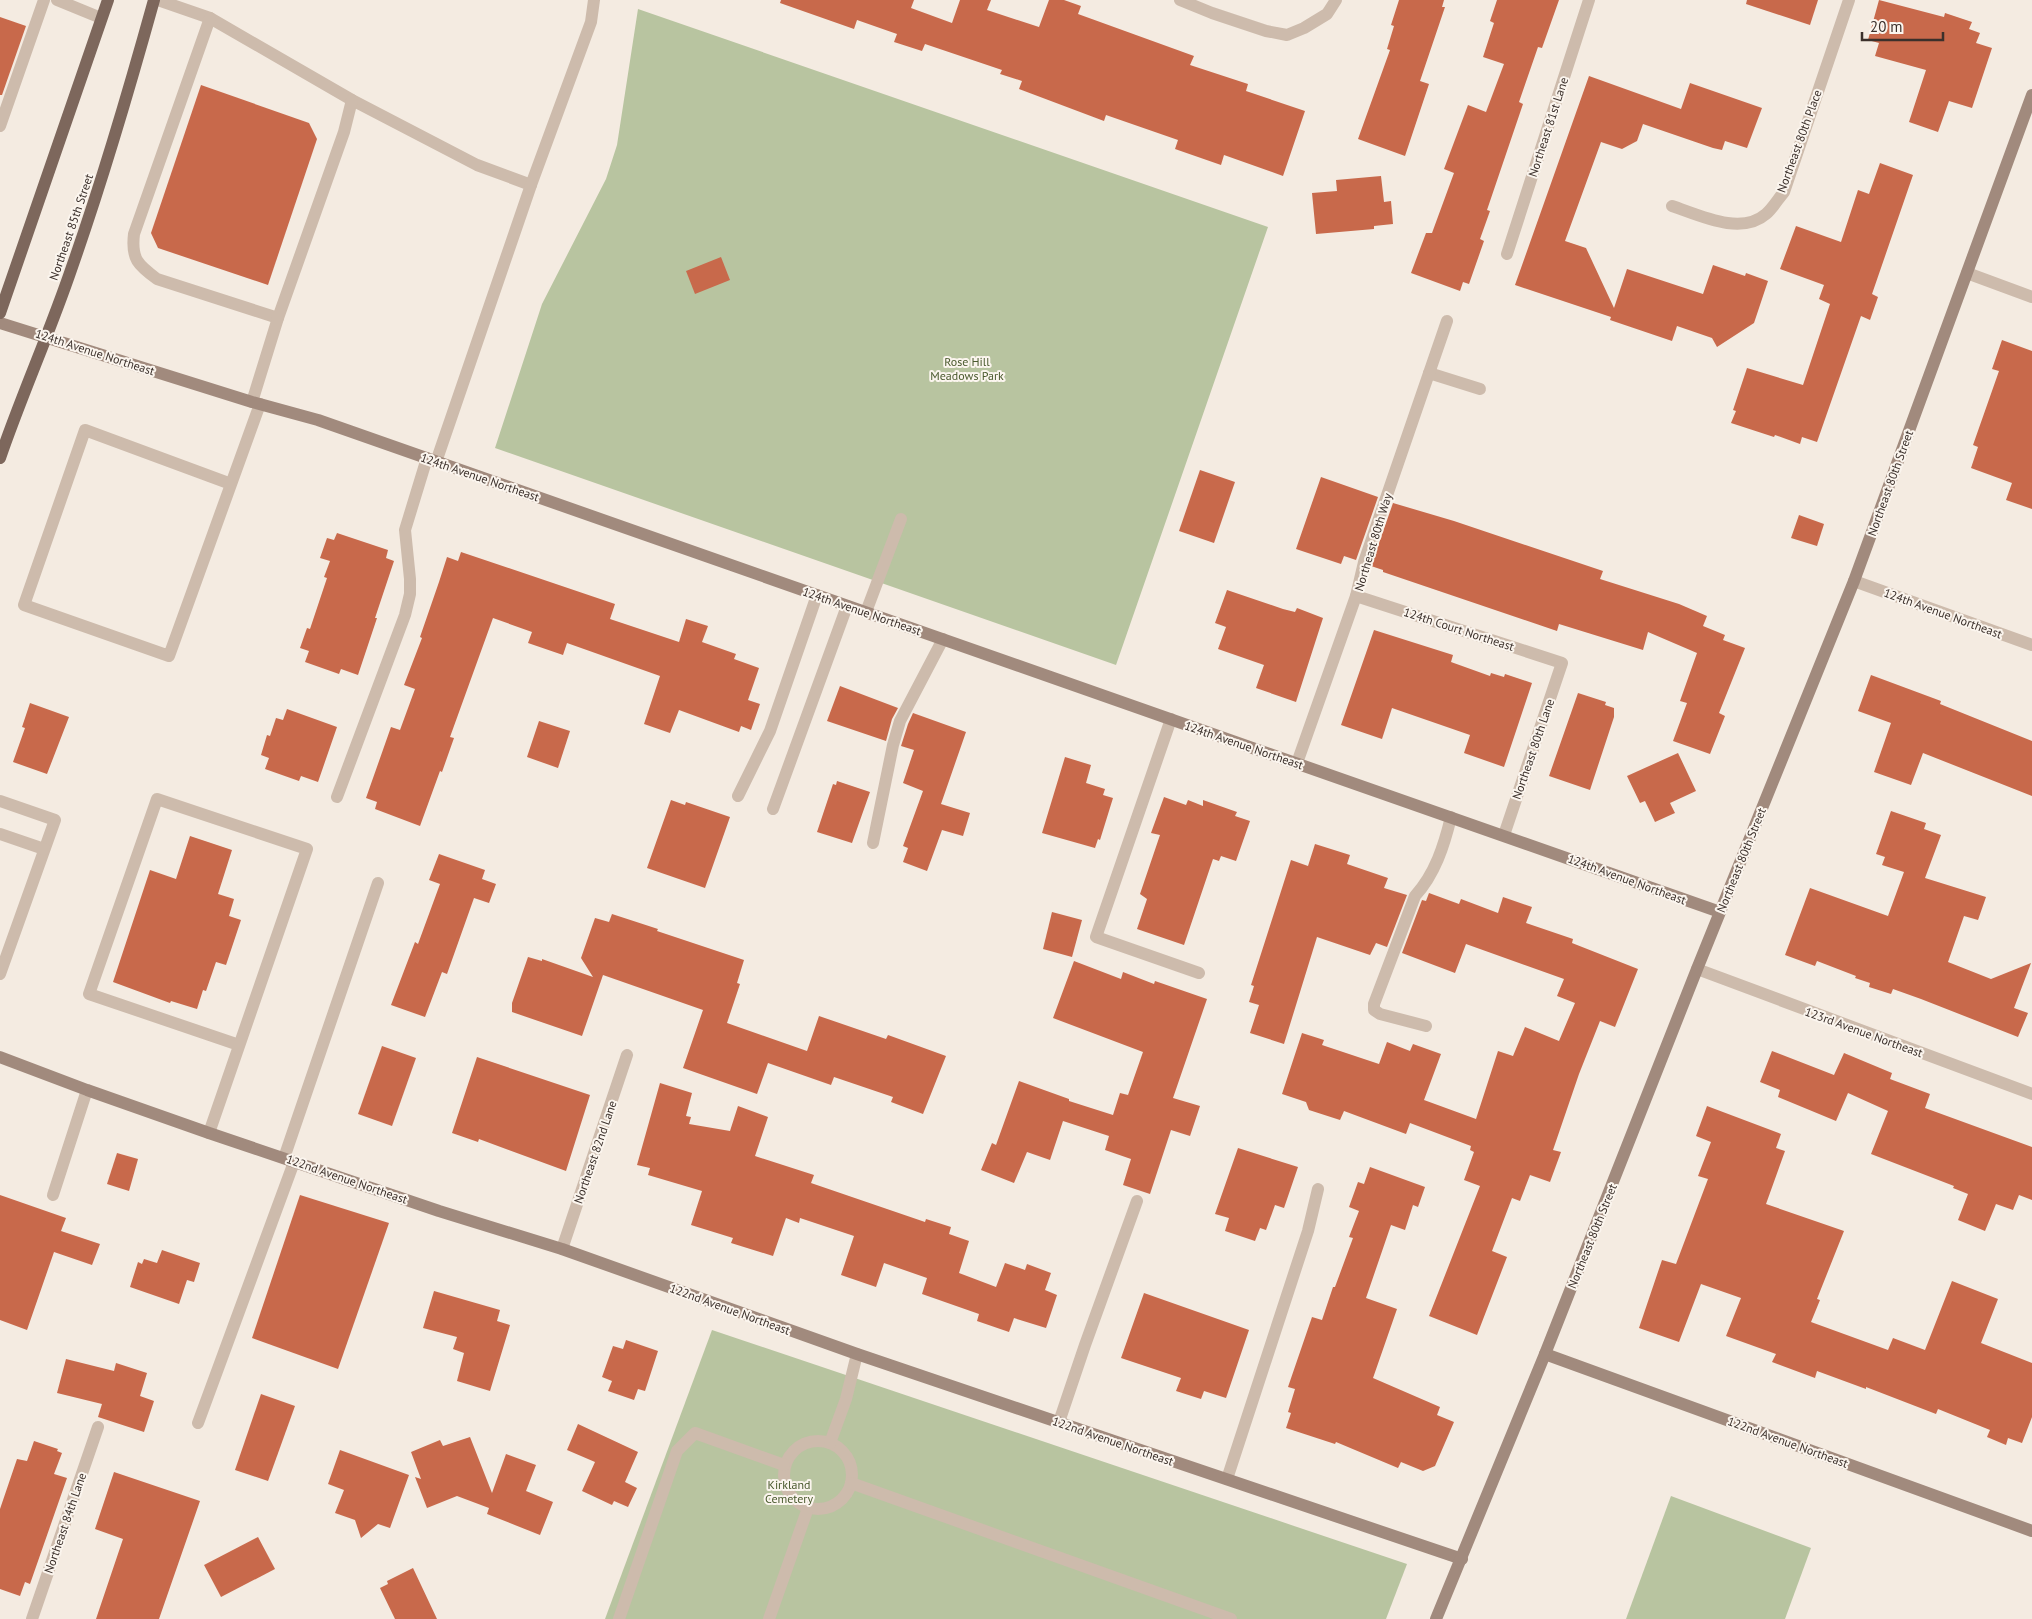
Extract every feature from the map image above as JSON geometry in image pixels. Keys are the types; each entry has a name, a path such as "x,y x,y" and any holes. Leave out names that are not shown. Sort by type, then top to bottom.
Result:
{"main road":[{"path":"0,313 108,0"},
{"name":"Northeast 85th Street","path":"0,458 67,282 106,169 156,0"}],"street":[{"path":"0,126 44,0"},
{"path":"56,0 101,18"},
{"path":"156,0 210,18 352,100 477,165 531,184"},
{"path":"337,797 405,615 410,594 410,579 405,530 592,22 594,0"},
{"path":"1180,0 1266,31 1287,35 1304,28 1327,14 1336,0"},
{"name":"Northeast 81st Lane","path":"1506,254 1589,0"},
{"name":"Northeast 80th Place","path":"1672,206 1720,222 1747,223 1766,214 1784,192 1848,0"},
{"path":"210,18 134,234 132,250 141,267 157,280 278,318"},
{"name":"Northeast 80th Street","path":"1436,1619 1545,1354 1697,969 1854,581 1967,273 2028,116 2032,95"},
{"path":"231,484 85,430 24,605 169,656 231,484 256,403 278,318 344,132 352,100"},
{"path":"1967,273 2032,297"},
{"name":"Northeast 80th Way","path":"1297,763 1356,596 1364,562 1447,321"},
{"name":"124th Avenue Northeast","path":"0,323 256,403 318,420 1720,912"},
{"path":"1429,372 1480,389"},
{"path":"866,612 901,519"},
{"name":"124th Avenue Northeast","path":"1854,581 2032,645"},
{"path":"738,796 770,730 817,595"},
{"name":"124th Court Northeast","path":"1356,596 1562,662"},
{"path":"773,809 847,606"},
{"path":"873,844 893,745 900,721 943,639"},
{"name":"Northeast 80th Lane","path":"1504,835 1562,662"},
{"path":"1171,719 1096,937 1199,973"},
{"path":"209,1132 307,849 157,799 89,994 239,1045"},
{"path":"0,801 55,820 0,974"},
{"path":"1426,1026 1380,1014 1374,1010 1374,1004 1415,896 1428,882 1444,844 1451,817"},
{"path":"0,834 44,849"},
{"path":"198,1423 289,1160 378,883"},
{"name":"123rd Avenue Northeast","path":"1697,969 2032,1094"},
{"name":"Northeast 82nd Lane","path":"562,1249 627,1055"},
{"name":"122nd Avenue Northeast","path":"0,1057 87,1090 289,1160 439,1211 562,1249 858,1354 1462,1559"},
{"path":"53,1195 87,1090"},
{"path":"1227,1479 1308,1231 1318,1189"},
{"path":"1059,1422 1137,1201"},
{"path":"830,1443 846,1399 858,1354"},
{"name":"122nd Avenue Northeast","path":"1545,1354 2032,1531"},
{"name":"Northeast 84th Lane","path":"32,1619 98,1427"},
{"path":"618,1619 677,1451 695,1433 784,1465"},
{"path":"813,1440 830,1443 842,1451 849,1460 852,1471 851,1483 847,1493 835,1504 819,1510 798,1504 790,1496 785,1486 783,1476 784,1465 789,1456 804,1443 813,1440"},
{"path":"851,1483 1231,1619"},
{"path":"769,1619 808,1508"}],"green space":[{"name":"Rose Hill Meadows Park","path":"638,9 1268,227 1116,665 495,448 542,304 606,179 617,145"},
{"name":"Kirkland Cemetery","path":"712,1330 1407,1564 1386,1619 605,1619"},
{"path":"1671,1496 1811,1548 1785,1619 1626,1619"}],"building":[{"path":"781,0 914,0 911,8 952,23 960,0 991,0 987,10 1039,27 1049,0 1064,0 1081,6 1078,14 1194,56 1190,65 1248,84 1246,91 1305,111 1283,176 1224,155 1221,165 1175,149 1178,140 1106,115 1104,121 1019,89 1022,81 1000,74 1002,70 925,44 922,51 894,42 897,34 857,20 854,29 780,3"},
{"path":"1399,0 1444,0 1442,7 1445,7 1420,81 1429,84 1405,156 1358,139 1390,50 1387,49 1394,26 1391,25"},
{"path":"1497,0 1559,0 1542,48 1538,47 1519,102 1523,104 1487,210 1490,211 1480,239 1484,241 1469,284 1463,282 1460,291 1411,273 1426,233 1432,233 1454,173 1444,169 1468,105 1486,112 1504,64 1483,57 1494,23 1490,21"},
{"path":"1747,0 1818,0 1810,25 1746,4"},
{"path":"1879,0 1944,17 1945,13 1972,22 1969,29 1980,33 1976,43 1992,48 1972,108 1949,101 1938,132 1909,122 1926,70 1875,56 1879,43 1868,40"},
{"path":"0,17 26,26 2,95 0,95"},
{"path":"1589,76 1681,109 1690,83 1762,108 1747,148 1725,141 1722,150 1713,148 1643,124 1637,141 1622,149 1601,142 1565,241 1586,248 1614,308 1627,269 1703,294 1713,265 1745,276 1746,273 1768,281 1754,323 1717,347 1712,338 1677,326 1672,341 1610,320 1611,317 1515,285"},
{"path":"201,85 309,123 317,139 268,285 158,248 151,233"},
{"path":"1880,163 1913,175 1872,294 1878,297 1870,320 1861,316 1817,442 1802,437 1800,444 1731,423 1736,411 1733,410 1747,368 1803,385 1830,304 1819,299 1824,285 1780,269 1796,226 1841,242 1858,190 1869,194"},
{"path":"1381,176 1384,202 1391,201 1393,224 1374,226 1374,229 1316,234 1312,193 1337,191 1336,180"},
{"path":"721,257 730,280 695,294 686,271"},
{"path":"2002,340 2032,351 2032,509 2006,500 2012,483 1971,468 1978,447 1973,445 1999,371 1992,369"},
{"path":"1200,470 1235,482 1214,543 1179,531"},
{"path":"1321,477 1378,497 1356,560 1344,556 1341,564 1296,549"},
{"path":"1393,503 1454,521 1603,571 1600,579 1679,604 1707,616 1703,626 1725,635 1723,640 1745,648 1719,713 1725,716 1710,754 1673,741 1687,703 1680,701 1697,653 1648,632 1643,650 1559,624 1557,631 1383,572 1383,570 1371,566"},
{"path":"1799,515 1824,524 1817,546 1791,538"},
{"path":"337,533 388,550 386,558 394,561 358,675 341,669 339,674 305,662 309,651 300,648 307,628 310,629 327,578 324,577 330,561 320,558 327,538 334,540"},
{"path":"461,552 615,604 610,619 679,642 686,619 708,626 702,642 736,654 734,659 759,668 748,700 760,704 751,730 741,726 739,732 679,710 670,733 644,724 660,676 567,643 563,655 528,643 532,632 493,618 450,737 454,738 420,826 375,809 377,802 366,798 391,727 400,730 415,689 404,685 422,638 420,637 447,557 458,561"},
{"path":"1227,590 1283,609 1295,612 1297,608 1323,618 1296,702 1256,688 1264,665 1218,649 1226,627 1215,623"},
{"path":"1374,630 1453,655 1451,662 1490,676 1491,673 1504,677 1505,674 1532,683 1504,767 1464,753 1470,735 1392,708 1382,739 1341,725"},
{"path":"1871,675 1941,701 1940,704 2032,741 2032,796 1923,753 1911,785 1874,772 1891,723 1858,711"},
{"path":"840,686 898,708 892,719 886,741 827,721"},
{"path":"1578,693 1606,702 1605,705 1614,708 1614,717 1590,790 1549,776"},
{"path":"30,703 69,717 47,774 13,762 25,728 22,727"},
{"path":"287,709 337,727 318,782 301,776 299,781 265,769 269,758 261,755 267,735 270,736 276,718 283,720"},
{"path":"913,713 966,732 941,804 970,813 963,836 942,830 927,871 903,862 908,848 903,846 923,791 903,783 914,750 901,746"},
{"path":"539,721 570,731 558,768 527,757"},
{"path":"1678,753 1696,791 1670,803 1675,813 1655,822 1645,801 1640,803 1627,776"},
{"path":"1065,757 1091,765 1086,783 1105,789 1103,795 1113,798 1100,840 1098,839 1095,848 1042,833"},
{"path":"837,781 870,792 852,843 817,832 833,784 836,785"},
{"path":"1164,797 1186,805 1188,800 1203,806 1203,800 1237,812 1235,816 1250,821 1236,861 1221,856 1219,861 1213,859 1184,945 1137,929 1147,899 1140,894 1160,835 1151,833"},
{"path":"671,800 685,805 686,802 730,817 705,888 647,868"},
{"path":"1891,811 1926,823 1924,829 1941,835 1925,878 1986,897 1978,920 1964,916 1948,962 1991,979 2031,963 2014,1008 2028,1013 2018,1037 1893,989 1891,994 1869,987 1870,983 1855,978 1856,976 1817,961 1815,966 1785,955 1810,888 1888,916 1904,872 1882,865 1885,857 1876,854"},
{"path":"190,836 232,850 218,894 234,899 229,916 241,920 226,965 216,962 206,991 203,990 197,1009 171,1001 170,1003 113,982 150,870 176,879"},
{"path":"1315,844 1350,855 1347,864 1388,878 1384,888 1407,895 1387,947 1376,943 1370,955 1317,937 1284,1044 1250,1033 1259,1005 1249,1002 1254,986 1251,985 1291,860 1308,866"},
{"path":"439,854 485,870 482,879 496,884 489,903 474,898 447,974 442,972 425,1017 391,1005 415,942 418,944 440,884 429,880"},
{"path":"1429,893 1459,904 1461,899 1498,913 1503,897 1532,907 1526,923 1573,939 1572,943 1638,969 1615,1027 1600,1021 1579,1074 1553,1150 1561,1152 1550,1182 1530,1175 1520,1201 1512,1198 1492,1251 1507,1257 1477,1335 1429,1316 1480,1186 1464,1180 1474,1152 1470,1150 1471,1146 1410,1123 1406,1134 1344,1111 1340,1120 1309,1110 1306,1102 1282,1094 1302,1033 1324,1040 1322,1045 1379,1064 1387,1042 1410,1051 1413,1044 1441,1054 1424,1100 1476,1119 1498,1051 1513,1056 1525,1027 1559,1041 1575,1003 1557,996 1564,979 1466,944 1455,973 1402,953 1422,900 1426,901"},
{"path":"1052,912 1082,920 1072,957 1043,949"},
{"path":"612,914 744,960 737,983 740,984 727,1023 807,1051 819,1016 886,1039 888,1035 946,1056 923,1114 891,1102 893,1097 834,1077 831,1085 768,1063 757,1094 683,1068 703,1010 603,975 582,1036 512,1012 512,1003 528,957 542,961 542,959 593,977 581,958 595,918 609,922"},
{"path":"1074,961 1121,979 1123,972 1154,984 1155,981 1207,999 1173,1098 1200,1106 1190,1136 1171,1130 1150,1194 1123,1185 1131,1159 1105,1150 1109,1136 1063,1121 1050,1160 1027,1152 1014,1183 981,1170 992,1143 996,1145 1019,1081 1069,1099 1069,1101 1113,1115 1120,1093 1128,1095 1143,1052 1053,1018"},
{"path":"382,1046 416,1058 392,1126 358,1114"},
{"path":"1772,1051 1834,1075 1844,1053 1892,1073 1890,1079 1930,1094 1925,1108 2032,1147 2032,1200 2019,1195 2013,1210 1996,1204 1985,1231 1958,1220 1968,1194 1953,1188 1954,1186 1871,1154 1888,1111 1848,1093 1836,1121 1778,1097 1780,1090 1760,1082"},
{"path":"477,1057 590,1095 566,1171 479,1139 478,1142 452,1133"},
{"path":"660,1083 692,1093 686,1116 691,1117 689,1124 730,1131 738,1106 768,1117 755,1156 814,1175 811,1183 925,1222 926,1219 951,1227 949,1234 969,1241 959,1273 996,1287 1005,1263 1025,1270 1027,1264 1051,1273 1045,1290 1057,1295 1046,1328 1014,1318 1009,1332 977,1321 979,1314 922,1294 927,1278 884,1263 876,1287 841,1275 854,1236 800,1218 799,1223 786,1218 773,1256 731,1243 733,1238 691,1225 702,1191 648,1175 650,1168 637,1165"},
{"path":"1707,1106 1781,1134 1776,1148 1785,1151 1766,1204 1844,1231 1817,1299 1820,1300 1811,1322 1888,1350 1893,1338 1925,1350 1952,1281 1998,1299 1981,1343 2032,1363 2032,1417 2022,1443 2008,1438 2006,1445 1987,1437 1990,1430 1938,1409 1936,1414 1866,1387 1866,1389 1817,1371 1815,1378 1772,1362 1776,1354 1726,1336 1741,1298 1701,1284 1679,1342 1639,1328 1662,1260 1676,1264 1708,1179 1698,1176 1711,1142 1696,1136"},
{"path":"1238,1148 1298,1167 1284,1208 1275,1205 1266,1230 1260,1228 1255,1241 1225,1231 1229,1218 1215,1214"},
{"path":"117,1153 138,1159 129,1191 107,1184"},
{"path":"1370,1167 1425,1187 1418,1207 1413,1205 1405,1230 1391,1225 1366,1298 1397,1309 1373,1378 1440,1407 1437,1415 1454,1422 1435,1466 1423,1471 1401,1462 1398,1468 1336,1442 1335,1444 1286,1428 1291,1413 1288,1412 1295,1389 1288,1387 1312,1317 1322,1320 1333,1287 1335,1287 1353,1238 1349,1237 1359,1211 1349,1207 1358,1182 1364,1184"},
{"path":"0,1195 66,1218 61,1231 100,1244 92,1265 54,1252 27,1330 0,1320"},
{"path":"300,1195 389,1223 338,1369 252,1338"},
{"path":"162,1250 200,1263 194,1282 187,1280 179,1304 130,1287 138,1262 142,1264 144,1259 157,1263"},
{"path":"434,1291 500,1310 497,1321 510,1325 490,1391 457,1381 464,1353 453,1349 457,1337 423,1328"},
{"path":"1144,1293 1249,1330 1226,1398 1204,1391 1201,1399 1176,1391 1181,1378 1121,1358"},
{"path":"626,1340 658,1351 645,1391 638,1389 634,1400 608,1391 612,1381 602,1377 613,1346 623,1349"},
{"path":"66,1359 114,1371 116,1363 147,1373 140,1396 154,1401 144,1432 98,1417 102,1404 57,1393"},
{"path":"261,1394 295,1406 268,1481 235,1470"},
{"path":"578,1424 638,1452 625,1482 637,1488 628,1507 614,1501 612,1505 582,1491 595,1462 567,1450"},
{"path":"470,1437 492,1493 506,1454 536,1465 526,1491 553,1502 540,1535 487,1514 489,1508 457,1496 427,1508 415,1477 421,1479 411,1452 440,1440 443,1446"},
{"path":"34,1441 58,1449 57,1451 62,1453 54,1474 67,1478 30,1584 25,1582 20,1596 0,1589 0,1509 17,1459 27,1461"},
{"path":"340,1450 409,1475 390,1528 378,1524 361,1538 355,1520 335,1513 344,1490 328,1484"},
{"path":"114,1472 200,1501 159,1619 96,1619 123,1539 95,1529"},
{"path":"258,1537 275,1569 221,1597 204,1565"},
{"path":"413,1568 437,1619 395,1619 380,1588 388,1584 387,1581"}]}
